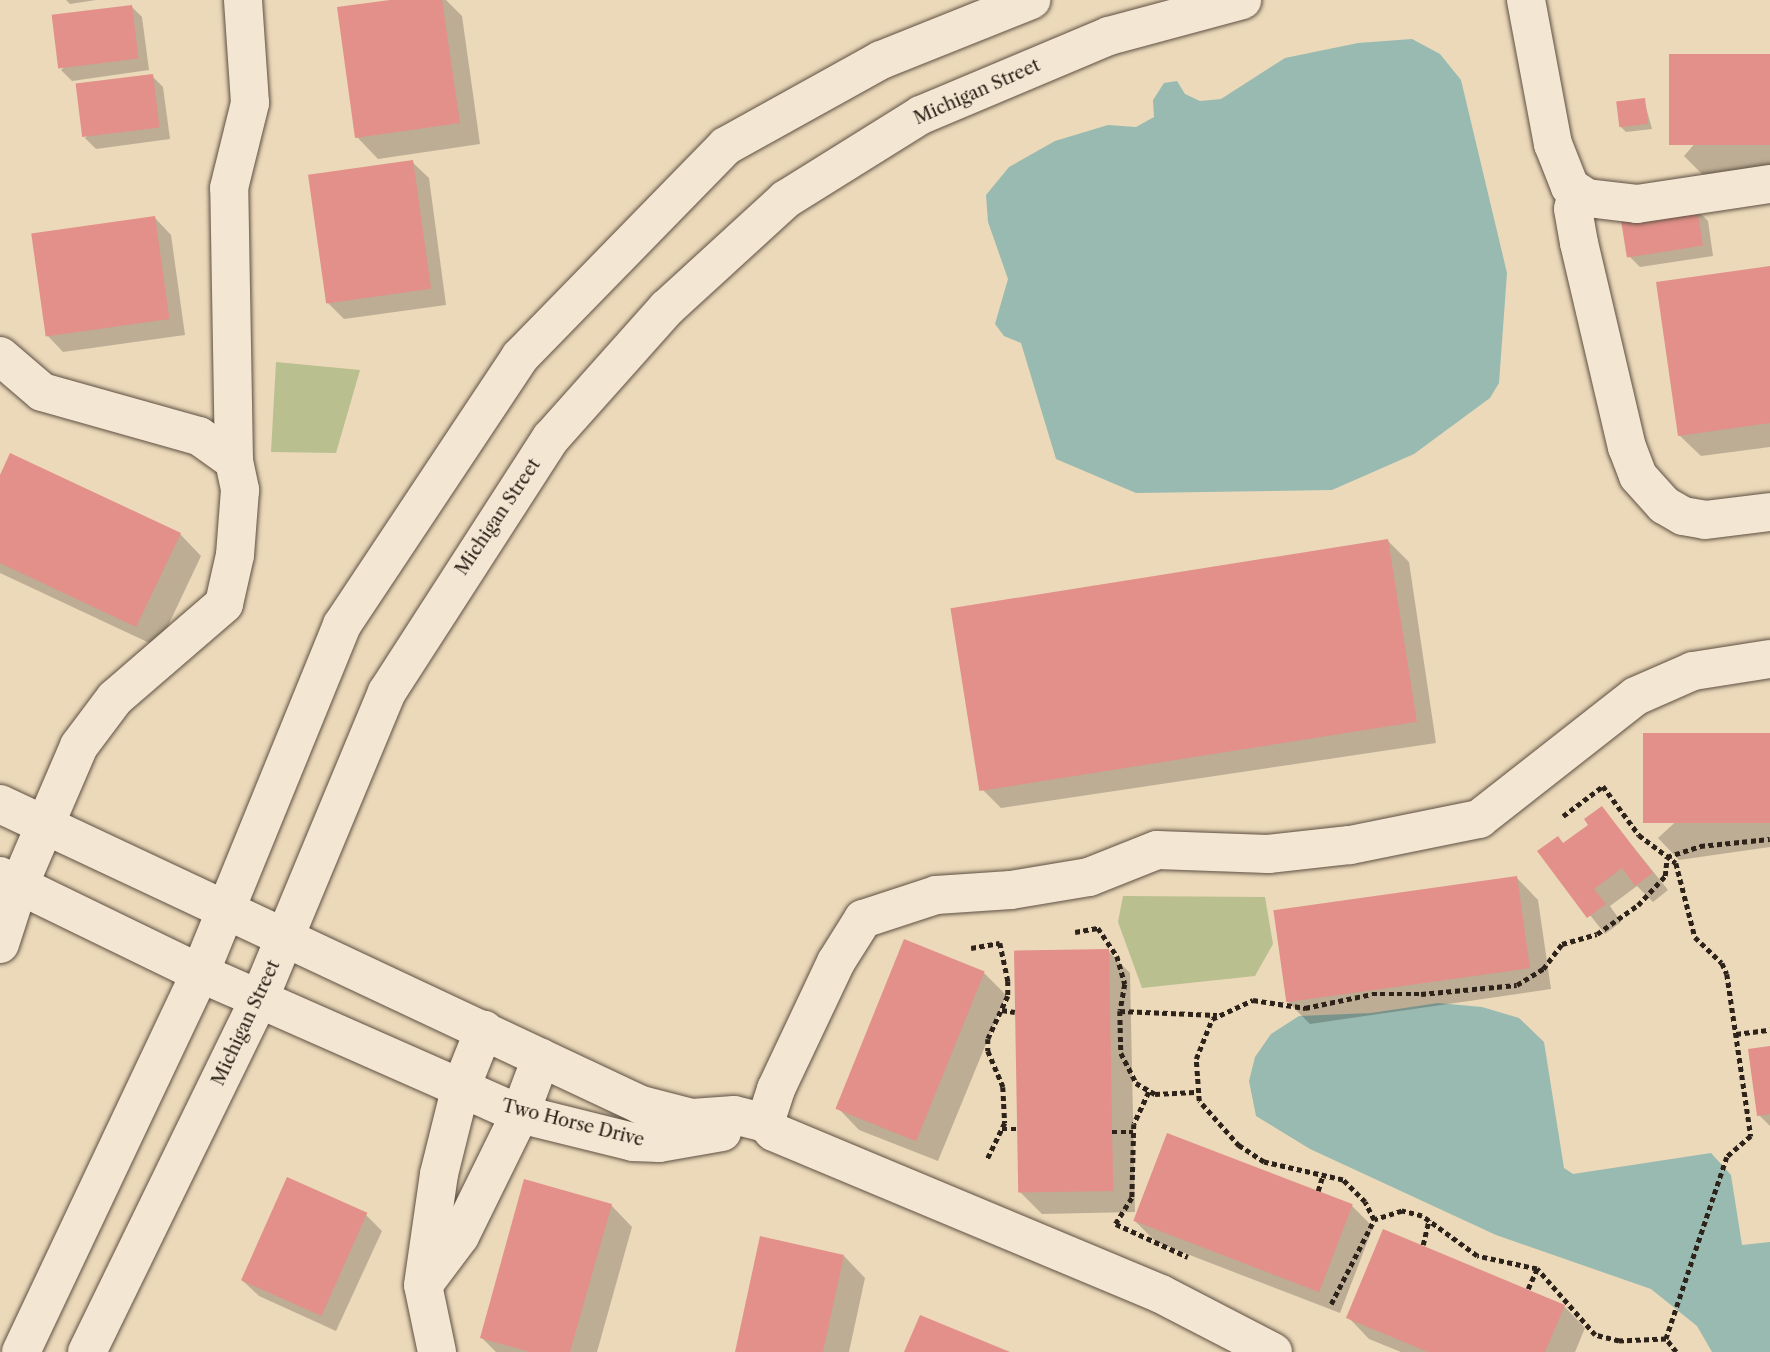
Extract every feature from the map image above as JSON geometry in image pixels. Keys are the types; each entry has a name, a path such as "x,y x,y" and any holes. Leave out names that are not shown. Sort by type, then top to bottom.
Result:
{"street":[{"path":"0,944 9,880 44,825 79,746 115,698 225,604 235,555 240,489 234,461 229,188 250,103 243,0"},
{"path":"21,1352 200,973 342,625 520,357 726,146 881,60 1031,0"},
{"name":"Michigan Street","path":"87,1352 260,997 387,692 551,438 667,308 786,199 921,115 1109,36 1242,0"},
{"path":"1526,0 1560,172 1577,192 1611,204 1637,204 1770,184"},
{"path":"1577,192 1573,209 1579,243 1627,447 1638,476 1664,505 1683,516 1705,520 1770,512"},
{"path":"0,356 42,392 200,436 234,461"},
{"path":"1273,1352 1161,1294 774,1132 765,1123 776,1089 825,985 863,919 936,895 1011,890 1090,877 1157,850 1268,854 1350,845 1479,819 1636,696 1693,671 1770,659"},
{"name":"Two Horse Drive","path":"0,804 227,908 641,1105 692,1118 734,1115 765,1123"},
{"name":"Two Horse Drive","path":"9,880 200,973 260,997 460,1090 520,1114 633,1142 659,1143 765,1123"},
{"path":"437,1352 423,1285 439,1174 460,1090 484,1030"},
{"path":"423,1285 460,1236 520,1114 541,1058"}],"path":[{"path":"1563,816 1603,786 1639,835 1676,863 1695,937 1723,963 1727,974 1751,1136 1727,1157 1666,1339"},
{"path":"1667,857 1700,846 1770,839"},
{"path":"1120,1011 1218,1015 1253,1000 1306,1008 1372,994 1421,994 1517,985 1543,969 1562,944 1597,934 1638,905 1665,876 1667,857"},
{"path":"1075,932 1098,928 1117,956 1125,984 1120,1011 1121,1053 1136,1083 1149,1092 1195,1092"},
{"path":"971,948 1000,943 1008,982 1002,1010 988,1039 988,1051 1003,1087 1002,1129 987,1160"},
{"path":"1002,1010 1015,1012"},
{"path":"1218,1015 1199,1042 1195,1092 1239,1146 1278,1167 1343,1180 1356,1191 1374,1220"},
{"path":"1736,1034 1770,1030"},
{"path":"1149,1092 1133,1132 1132,1198 1116,1224 1188,1257"},
{"path":"1002,1129 1017,1129"},
{"path":"1112,1132 1133,1132"},
{"path":"1318,1191 1323,1175"},
{"path":"1331,1304 1374,1220 1402,1211 1429,1220 1477,1256 1537,1269 1595,1335 1619,1341 1666,1339"},
{"path":"1423,1245 1429,1220"},
{"path":"1528,1289 1537,1269"},
{"path":"1666,1339 1676,1352"}],"green space":[{"path":"276,362 360,370 336,453 271,452"},
{"path":"1123,896 1265,897 1273,944 1255,976 1142,988 1118,922"}],"water":[{"path":"1412,39 1440,54 1461,80 1507,273 1499,383 1490,398 1414,454 1332,490 1136,493 1056,459 1021,343 1004,336 995,324 1008,279 988,222 986,195 1009,167 1055,141 1108,125 1136,127 1154,117 1153,100 1164,83 1177,81 1185,94 1200,101 1221,99 1285,58 1358,43"},
{"path":"1438,1003 1482,1007 1519,1018 1544,1042 1564,1168 1573,1174 1711,1153 1731,1175 1742,1245 1770,1242 1770,1352 1712,1352 1697,1326 1651,1289 1496,1235 1310,1149 1256,1116 1249,1081 1255,1057 1271,1034 1299,1016 1371,1013"}],"building":[{"path":"390,0 442,0 460,123 355,138 337,7"},
{"path":"132,5 139,59 58,68 52,15"},
{"path":"1669,54 1770,54 1770,145 1669,145"},
{"path":"153,74 160,128 82,137 76,84"},
{"path":"1645,98 1648,124 1619,127 1616,102"},
{"path":"413,160 431,289 326,303 308,175"},
{"path":"1697,208 1703,246 1627,258 1621,220"},
{"path":"155,216 169,319 46,336 31,233"},
{"path":"1770,266 1770,423 1678,436 1656,282"},
{"path":"10,453 181,533 136,627 0,563 0,475"},
{"path":"1388,539 1417,722 979,791 950,608"},
{"path":"1643,733 1770,733 1770,823 1643,823"},
{"path":"1602,806 1653,873 1635,886 1622,868 1594,889 1606,904 1587,918 1537,851 1558,836 1563,843 1588,825 1584,819"},
{"path":"1517,876 1530,968 1286,1002 1273,910"},
{"path":"904,939 985,972 916,1141 835,1109"},
{"path":"1109,949 1113,1191 1018,1193 1014,951"},
{"path":"1770,1046 1770,1114 1757,1116 1748,1049"},
{"path":"1167,1133 1353,1204 1319,1292 1133,1221"},
{"path":"287,1177 367,1213 321,1316 241,1280"},
{"path":"524,1179 612,1204 570,1352 530,1352 480,1338"},
{"path":"1383,1229 1565,1305 1545,1352 1428,1352 1346,1318"},
{"path":"760,1236 844,1255 823,1352 735,1352"},
{"path":"920,1315 1010,1352 904,1352"}]}
